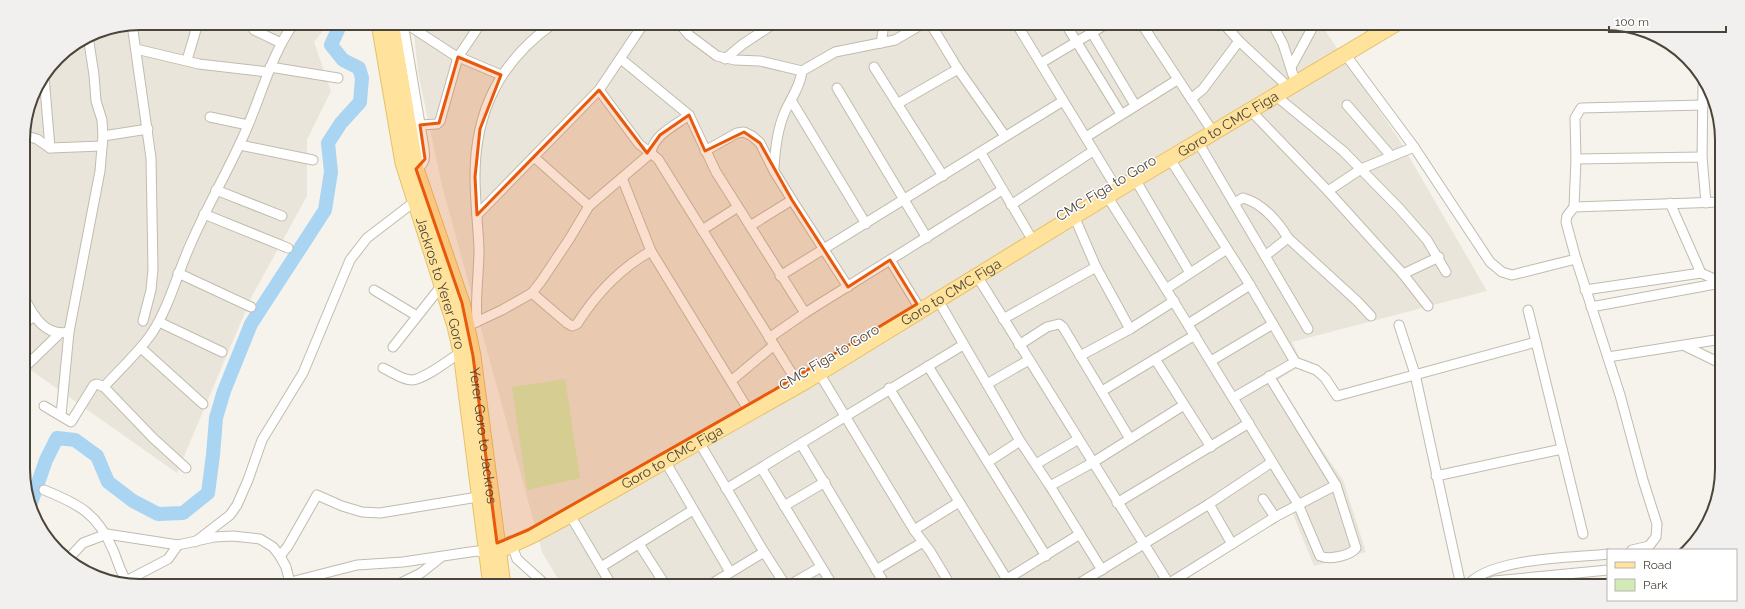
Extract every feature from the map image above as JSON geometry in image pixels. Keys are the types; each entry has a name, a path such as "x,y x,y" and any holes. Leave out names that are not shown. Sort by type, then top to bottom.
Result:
{"main road":[{"name":"Jackros to Yerer Goro","path":"380,30 397,135 412,197 455,326 461,352 478,497 495,547"},
{"name":"Yerer Goro to Jackros","path":"392,30 416,169 462,303 472,324 474,363 495,547"},
{"name":"CMC Figa to Goro","path":"495,547 528,530 794,378 1029,234 1110,190 1209,126 1370,30"},
{"name":"Goro to CMC Figa","path":"495,547 570,515 819,373 1074,216 1110,190 1135,180 1276,96 1291,77 1345,54 1385,30"},
{"path":"491,579 495,547"},
{"path":"495,547 502,579"}],"street":[{"path":"133,30 151,158 153,269 151,290 143,321"},
{"path":"187,60 196,30"},
{"path":"254,30 282,44"},
{"path":"104,387 141,348 159,322 204,214 240,145 269,69 290,30"},
{"path":"405,30 425,159 423,165 416,169"},
{"path":"415,30 458,57 501,75"},
{"path":"420,125 437,124 440,121 458,57 476,30"},
{"path":"472,324 479,250 475,169 484,111 501,75 534,39 545,30"},
{"path":"477,215 599,90 640,30"},
{"path":"685,30 707,50 725,59 760,61 802,71 835,52 895,40 912,30"},
{"path":"725,59 764,30"},
{"path":"881,43 883,30"},
{"path":"934,30 958,69 1005,136"},
{"path":"1020,30 1086,137 1110,190 1166,289 1298,504 1320,556 1324,558 1350,553 1356,548 1336,485 1269,376"},
{"path":"1069,30 1121,114"},
{"path":"1041,63 1097,30"},
{"path":"1145,30 1177,80 1209,126"},
{"path":"1229,30 1239,41 1291,77"},
{"path":"1276,30 1283,44 1291,77"},
{"path":"1291,77 1312,30"},
{"path":"1092,33 1136,105"},
{"path":"1191,99 1203,89 1239,41"},
{"path":"61,415 69,332 100,171 103,136 102,120 96,101 89,43"},
{"path":"136,49 199,64 269,69 338,78"},
{"path":"1345,54 1414,147 1486,257 1502,272 1512,275 1520,274 1576,259"},
{"path":"621,59 631,64 689,115 705,151 780,276 805,313"},
{"path":"874,67 896,104 943,176"},
{"path":"896,104 958,69"},
{"path":"774,171 777,139 784,114 799,87 802,71"},
{"path":"1086,137 1177,80"},
{"path":"45,85 50,148"},
{"path":"837,88 905,199 927,238"},
{"path":"599,90 639,144 658,159 794,378"},
{"path":"1703,90 1702,157 1706,203"},
{"path":"1276,96 1343,151 1399,208 1427,240 1439,257 1446,272"},
{"path":"791,100 866,224"},
{"path":"780,276 1063,101"},
{"path":"1347,105 1391,156"},
{"path":"1636,549 1649,546 1656,537 1657,524 1608,357 1585,290 1566,222 1567,216 1574,207 1576,159 1575,118 1581,108 1703,105"},
{"path":"1251,111 1328,191 1403,274 1428,306"},
{"path":"472,324 502,310 532,293 570,238 589,206 651,153 652,145 660,135 689,115"},
{"path":"210,117 248,126"},
{"path":"103,136 148,129"},
{"path":"705,151 737,133 744,132 752,136 760,143 774,171 848,287"},
{"path":"30,137 37,139 50,148 102,146"},
{"path":"1198,142 1308,329"},
{"path":"240,145 313,160"},
{"path":"1328,191 1361,169 1414,147"},
{"path":"1011,205 1093,151"},
{"path":"981,153 1029,234"},
{"path":"534,157 589,206"},
{"path":"1576,159 1702,157"},
{"path":"1170,159 1250,285 1295,362 1316,370 1325,378 1337,396 1536,342"},
{"path":"622,178 650,250 746,406"},
{"path":"1135,180 1190,273"},
{"path":"216,190 282,216"},
{"path":"731,382 772,341 805,313 1002,190"},
{"path":"195,542 230,515 237,505 248,480 262,440 303,373 350,260 368,238 412,197"},
{"path":"1234,203 1242,198 1251,200 1267,213 1283,230 1288,238 1357,300 1371,316"},
{"path":"750,226 792,200"},
{"path":"1574,207 1715,202"},
{"path":"1670,203 1701,273"},
{"path":"702,230 738,207"},
{"path":"204,214 288,248"},
{"path":"1074,216 1096,267 1130,329"},
{"path":"1265,256 1288,238"},
{"path":"1166,289 1227,249"},
{"path":"532,293 572,326 577,324 603,289 626,267 650,250"},
{"path":"1403,274 1439,257"},
{"path":"890,260 917,304"},
{"path":"1003,319 1096,267"},
{"path":"1585,290 1701,273 1715,279"},
{"path":"178,274 251,307"},
{"path":"977,276 1077,440 1144,544 1163,579"},
{"path":"1591,308 1715,283"},
{"path":"393,347 442,285"},
{"path":"1188,324 1250,285"},
{"path":"374,290 418,316"},
{"path":"938,300 1020,441 1102,570"},
{"path":"1080,356 1130,329 1174,301"},
{"path":"30,307 35,316 52,332 58,335"},
{"path":"1528,310 1583,534"},
{"path":"30,319 35,316"},
{"path":"159,322 222,352"},
{"path":"1019,345 1056,323 1063,327 1130,439"},
{"path":"1211,361 1273,324"},
{"path":"1398,324 1415,374 1459,579"},
{"path":"30,362 58,335 69,332"},
{"path":"1102,391 1194,335"},
{"path":"1608,357 1715,340"},
{"path":"726,489 762,469 889,388 963,345"},
{"path":"1685,346 1715,361"},
{"path":"141,348 203,404"},
{"path":"383,368 400,377 412,380 441,366 461,352"},
{"path":"1155,359 1211,447"},
{"path":"987,384 1028,360"},
{"path":"1233,398 1295,362"},
{"path":"928,366 1046,556"},
{"path":"819,373 914,530 930,551 947,579"},
{"path":"44,406 71,422 94,385 97,384 104,387 152,438 186,468"},
{"path":"889,388 1007,579"},
{"path":"1050,486 1092,463 1184,405"},
{"path":"1118,503 1248,423"},
{"path":"1036,464 1077,440"},
{"path":"988,462 1020,441"},
{"path":"699,442 764,552 782,579"},
{"path":"801,444 882,579"},
{"path":"1436,476 1562,449"},
{"path":"665,461 730,572"},
{"path":"1087,579 1209,504 1272,462"},
{"path":"762,469 829,579"},
{"path":"784,506 825,482"},
{"path":"1176,579 1275,517 1336,485"},
{"path":"44,490 73,502 84,509 107,534 125,578"},
{"path":"280,556 288,546 317,496 362,512 380,513 478,497"},
{"path":"1263,499 1275,517"},
{"path":"914,530 959,502"},
{"path":"1209,504 1232,544"},
{"path":"601,567 693,510"},
{"path":"570,515 608,579"},
{"path":"72,555 84,543 107,534 178,545 233,536 260,538 273,547 280,556 286,567 289,579"},
{"path":"1013,579 1080,534"},
{"path":"876,570 923,542"},
{"path":"639,544 662,579"},
{"path":"134,579 168,559 178,545"},
{"path":"306,579 326,574 336,569 357,565 403,562 495,547 517,559 539,579"},
{"path":"719,579 764,552"},
{"path":"1474,579 1484,573 1521,562 1571,556 1607,554"},
{"path":"409,579 421,573 441,557"},
{"path":"800,579 821,567"},
{"path":"1515,579 1607,570"}],"highlighted area":[{"path":"458,57 501,75 480,129 475,177 477,215 599,90 647,153 660,135 689,115 705,151 744,132 760,143 792,200 848,287 890,260 917,304 774,390 528,530 497,543 473,356 462,303 416,169 425,159 420,125 439,123"}],"shaded area":[{"path":"133,30 323,30 314,42 331,91 307,140 307,196 251,298 177,473 30,370 30,133 38,98 57,67 67,57 98,38 118,32"},
{"path":"414,30 1325,30 1400,141 1487,291 1292,342 1303,364 1275,382 1343,480 1366,552 1314,566 1292,512 1185,579 558,579 542,552 441,182 418,72"}],"green space":[{"path":"565,379 580,478 527,490 512,387"}],"waterway":[{"path":"33,496 46,460 57,438 75,440 97,456 108,482 133,501 158,514 183,513 208,493 216,418 224,391 251,324 325,210 331,172 328,143 341,123 360,102 362,78 359,68 343,60 331,45 338,30"}]}
